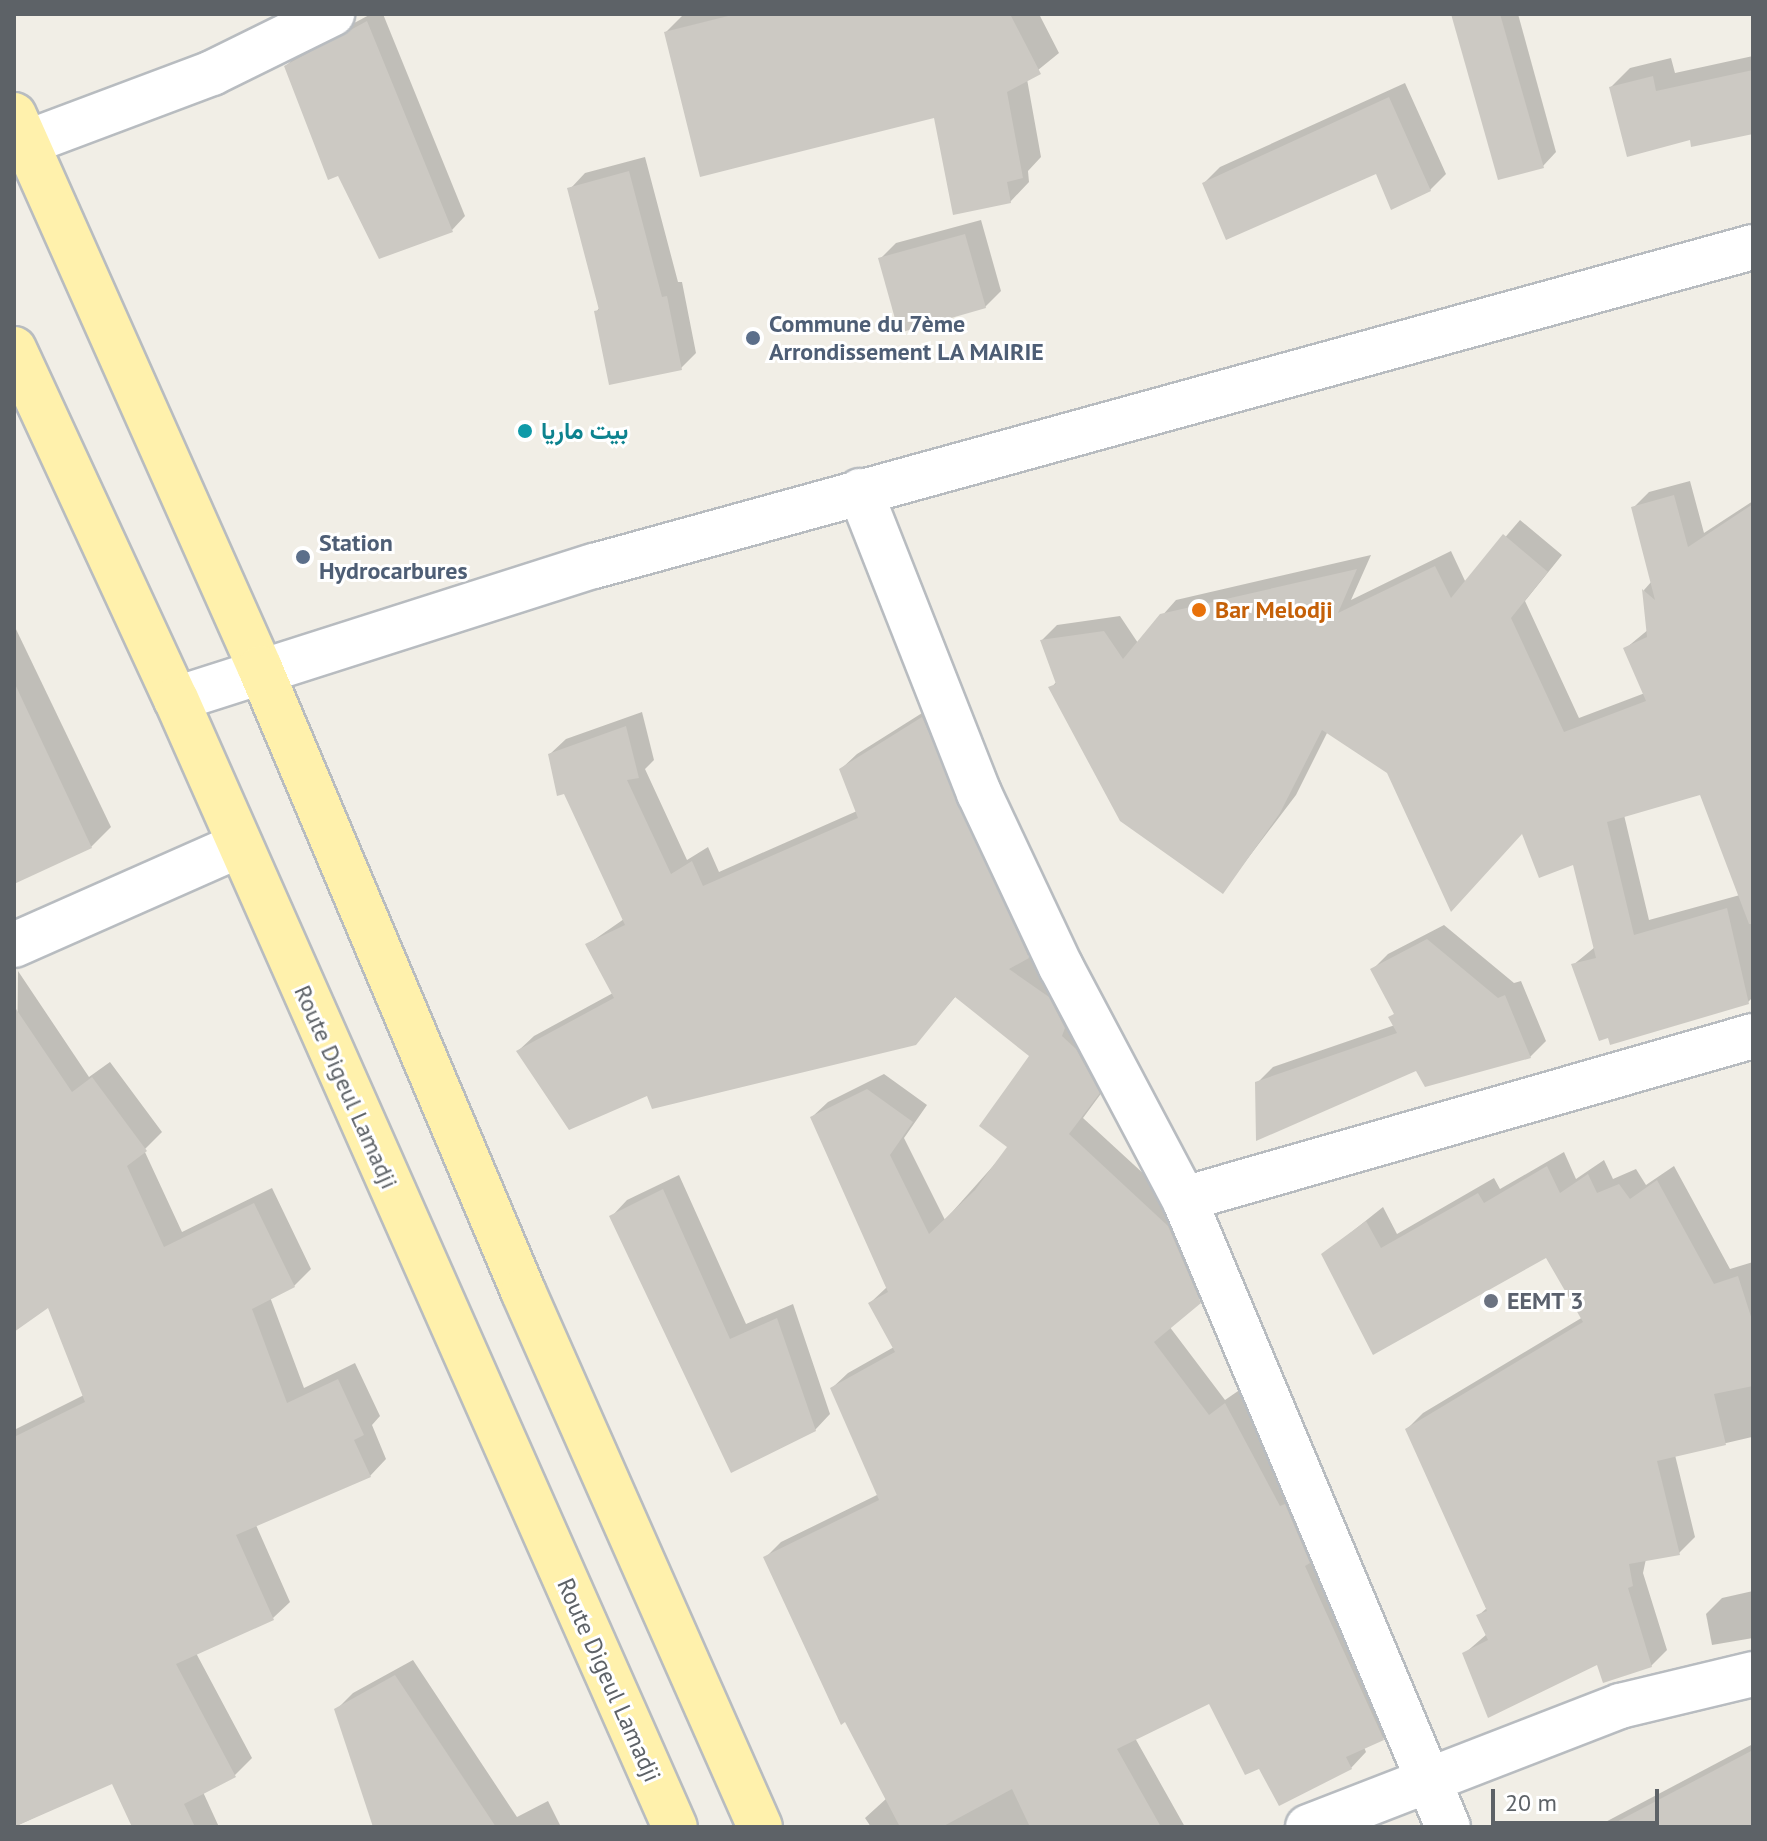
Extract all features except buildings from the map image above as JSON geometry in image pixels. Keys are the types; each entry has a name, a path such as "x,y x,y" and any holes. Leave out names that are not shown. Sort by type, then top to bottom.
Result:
{"main road":[{"path":"20,129 260,668 523,1291 760,1827"},
{"name":"Route Digeul Lamadji","path":"14,349 176,699 675,1827"}],"street":[{"path":"20,129 212,73 332,14"},
{"path":"176,699 260,668 860,491 1753,247"},
{"path":"860,491 979,793 1061,967 1184,1199 1448,1827"},
{"path":"14,945 240,845"},
{"path":"1184,1199 1753,1036"},
{"path":"1308,1827 1425,1778 1620,1706 1753,1674"}],"place":[{"name":"Commune du 7ème Arrondissement LA MAIRIE","path":"753,338"},
{"name":"بيت ماريا","path":"525,431"},
{"name":"Station Hydrocarbures","path":"303,557"},
{"name":"Bar Melodji","path":"1199,610"},
{"name":"EEMT 3","path":"1491,1301"}]}
